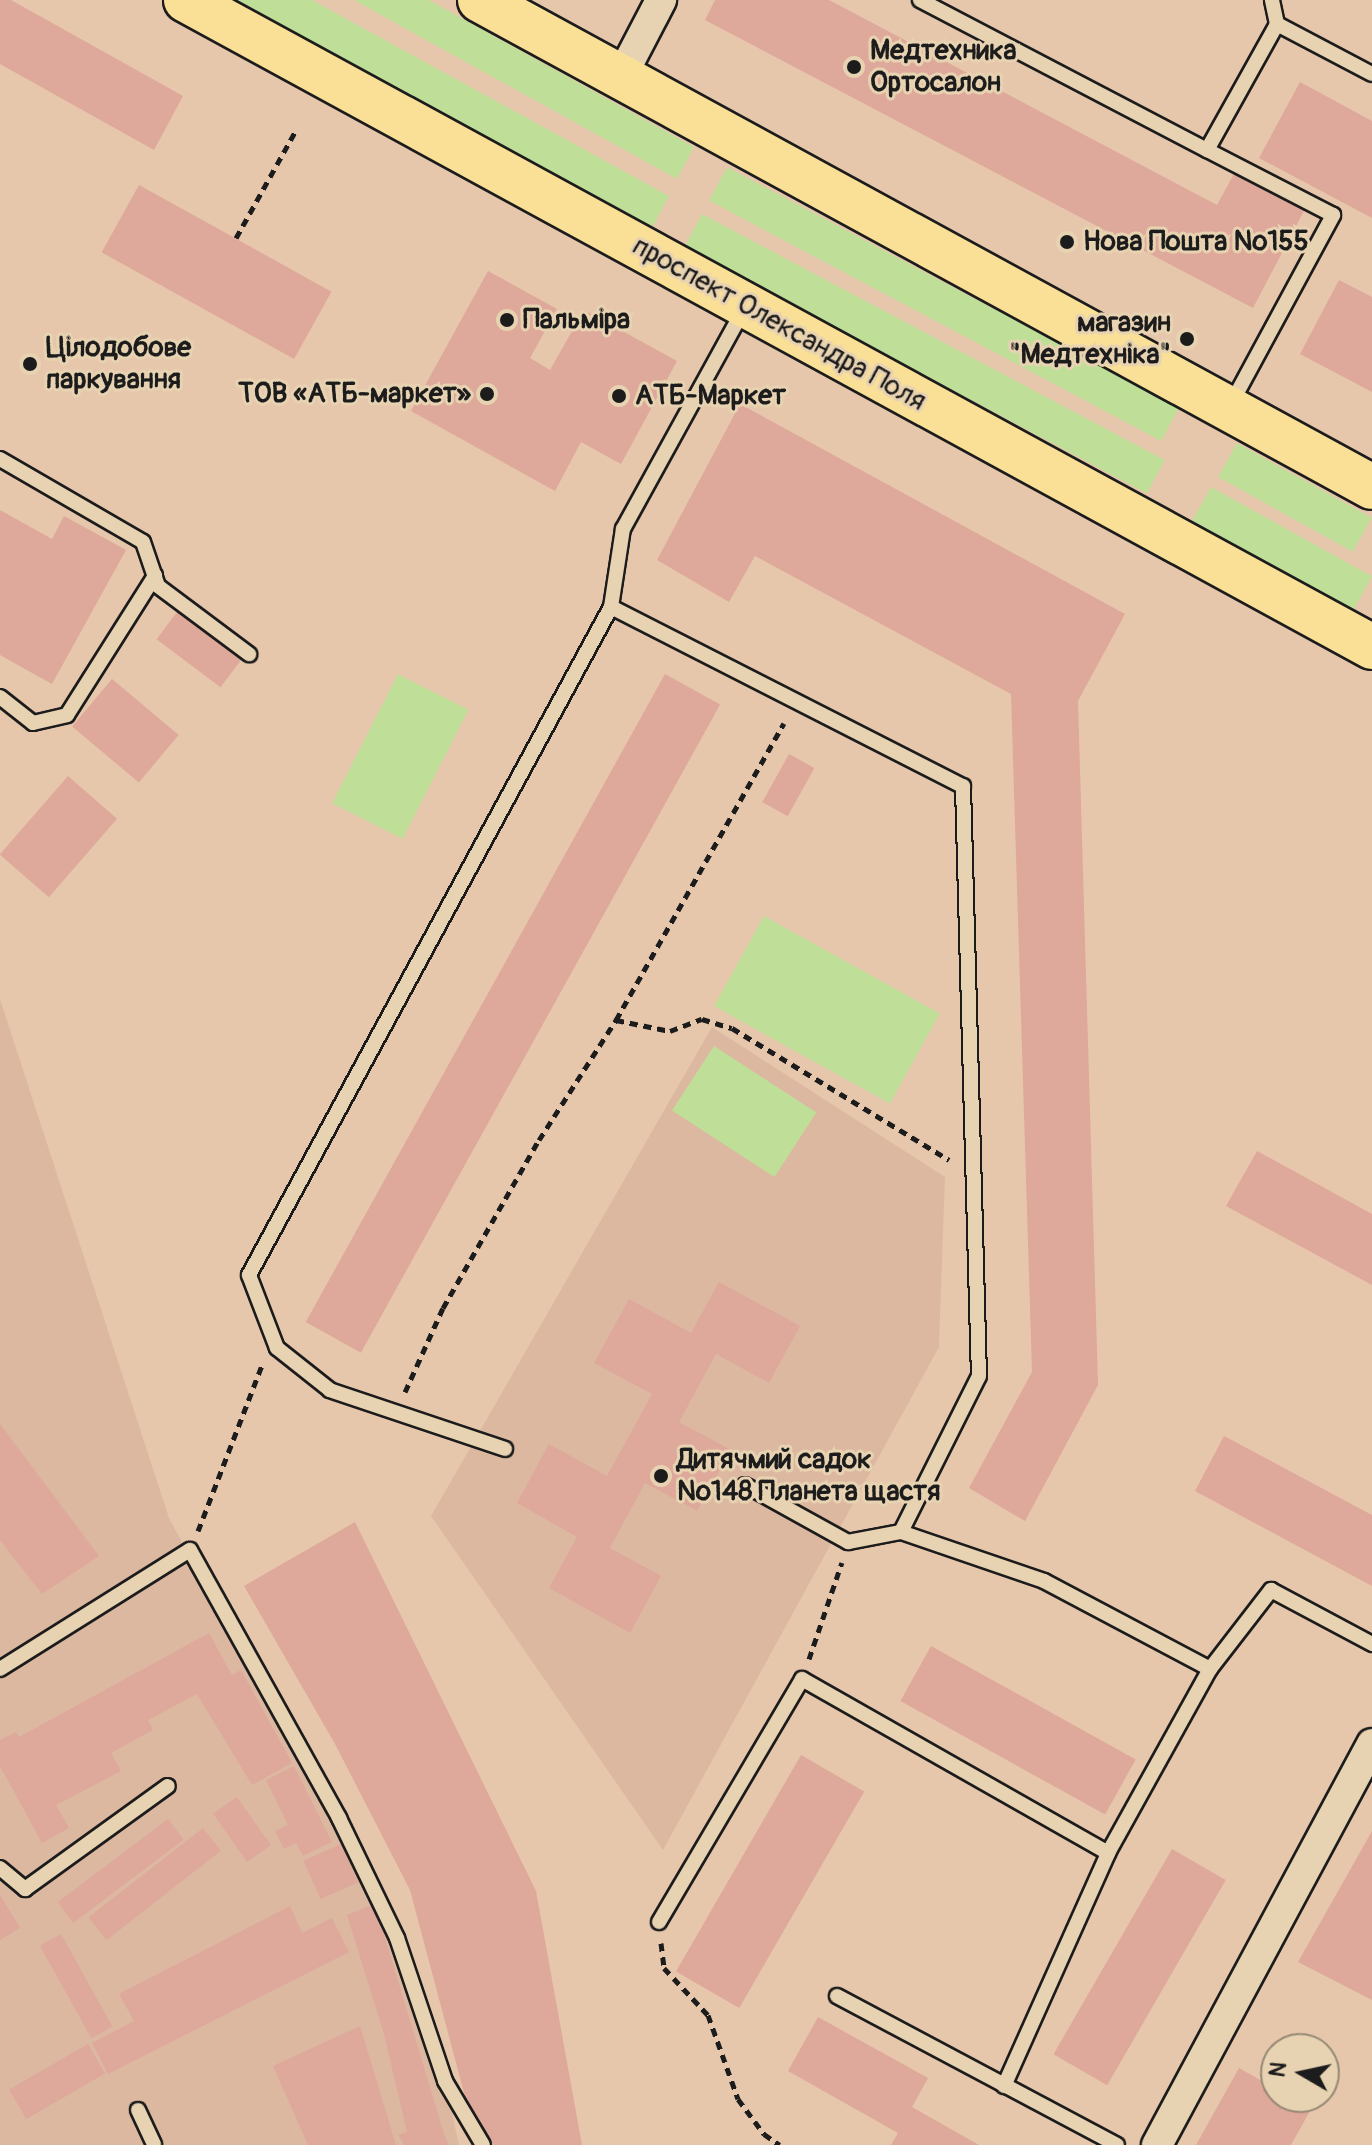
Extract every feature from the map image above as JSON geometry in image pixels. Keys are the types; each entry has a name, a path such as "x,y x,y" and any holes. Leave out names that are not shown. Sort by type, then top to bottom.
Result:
{"main road":[{"name":"проспект Олександра Поля","path":"186,0 1372,647"},
{"path":"480,0 1372,487"}],"street":[{"path":"621,77 661,0"},
{"path":"1157,2145 1372,1744"}],"lane":[{"path":"920,0 1333,215 1229,408"},
{"path":"1207,150 1277,24 1272,0"},
{"path":"1277,24 1372,74"},
{"path":"505,1449 330,1390 277,1348 249,1275 611,607 623,529 745,307"},
{"path":"0,459 143,542 158,586 249,654"},
{"path":"0,697 33,723 67,715 155,576"},
{"path":"611,607 963,786 979,1376 901,1532"},
{"path":"745,1485 848,1542 901,1532 1044,1581 1210,1669"},
{"path":"0,1669 190,1550 339,1818 397,1938 445,2081 483,2145"},
{"path":"1004,2086 1108,1853 1210,1669 1271,1590 1372,1644"},
{"path":"659,1922 802,1679 1108,1853"},
{"path":"0,1868 25,1889 168,1786"},
{"path":"837,1996 1117,2145"},
{"path":"138,2110 154,2145"}],"path":[{"path":"236,238 296,130"},
{"path":"396,1411 443,1308 539,1140 616,1020 797,701"},
{"path":"616,1020 670,1031 702,1019 732,1028 973,1175"},
{"path":"190,1550 267,1352"},
{"path":"802,1679 848,1542"},
{"path":"659,1922 664,1968 708,2015 738,2099 764,2134 780,2145"}],"shaded area":[{"path":"0,999 169,1518 397,1938 445,2081 459,2145 0,2145"},
{"name":"Дитячмий садок №148 Планета щастя","path":"712,1027 945,1177 939,1347 663,1850 431,1516"}],"green space":[{"path":"236,0 312,0 669,196 652,228"},
{"path":"354,0 429,0 694,147 677,179"},
{"path":"727,167 1179,407 1161,441 709,201"},
{"path":"702,214 1165,460 1147,494 684,248"},
{"path":"1237,443 1372,518 1353,552 1218,477"},
{"path":"1211,487 1372,576 1353,611 1192,522"},
{"path":"398,674 468,710 403,839 332,803"},
{"path":"764,916 940,1013 890,1104 714,1006"},
{"path":"714,1046 816,1112 774,1177 672,1111"}],"building":[{"path":"0,0 11,0 183,96 154,150 0,64"},
{"path":"715,0 829,0 1217,205 1235,172 1305,209 1253,308 705,20"},
{"path":"1300,82 1372,121 1372,218 1259,158"},
{"path":"139,185 331,292 294,359 102,252"},
{"path":"488,271 557,309 530,358 550,370 584,310 677,361 621,464 581,442 555,491 411,411"},
{"path":"1339,280 1372,297 1372,392 1300,354"},
{"path":"740,404 1125,614 1078,701 1098,1385 1025,1521 969,1488 1032,1372 1011,694 755,556 729,602 657,560"},
{"path":"0,510 52,539 64,516 126,550 52,684 0,655"},
{"path":"177,612 241,660 220,687 157,639"},
{"path":"665,674 720,705 361,1353 306,1322"},
{"path":"112,679 179,735 139,782 72,726"},
{"path":"789,754 814,768 788,816 762,802"},
{"path":"68,776 117,819 49,897 0,854"},
{"path":"1257,1151 1372,1214 1372,1285 1226,1206"},
{"path":"719,1282 800,1326 769,1383 716,1354 679,1422 731,1450 697,1511 645,1483 610,1548 661,1576 630,1633 549,1588 577,1537 517,1503 549,1444 607,1476 652,1394 594,1363 629,1299 691,1333"},
{"path":"0,1424 99,1556 42,1594 0,1540"},
{"path":"1224,1436 1372,1515 1372,1586 1195,1491"},
{"path":"355,1522 536,1891 582,2145 488,2145 467,2104 410,1890 335,1744 244,1586"},
{"path":"209,1633 232,1675 241,1670 292,1763 252,1785 197,1694 148,1720 153,1730 111,1753 121,1771 56,1805 69,1828 42,1843 0,1766 0,1740 16,1732 19,1737"},
{"path":"931,1646 1136,1759 1105,1815 900,1701"},
{"path":"801,1755 864,1792 739,2008 676,1972"},
{"path":"294,1766 332,1842 303,1856 296,1843 284,1849 275,1831 288,1825 266,1780"},
{"path":"237,1797 271,1845 247,1862 213,1814"},
{"path":"168,1819 184,1840 73,1923 58,1902"},
{"path":"203,1828 221,1851 107,1940 89,1917"},
{"path":"1372,1831 1372,2000 1298,1962"},
{"path":"341,1844 358,1882 321,1899 304,1861"},
{"path":"1172,1849 1226,1880 1107,2085 1054,2054"},
{"path":"0,1895 20,1928 0,1940"},
{"path":"375,1904 449,2145 404,2145 398,2135 407,2132 384,2034 347,1915"},
{"path":"290,1906 302,1933 332,1918 349,1952 108,2074 92,2043 134,2021 119,1994"},
{"path":"61,1934 112,2027 91,2038 40,1946"},
{"path":"818,2017 928,2078 912,2107 979,2145 891,2145 898,2133 788,2071"},
{"path":"360,2026 396,2145 308,2145 273,2066"},
{"path":"88,2044 105,2073 26,2119 9,2090"},
{"path":"1239,2068 1260,2080 1260,2113 1309,2113 1291,2145 1196,2145"}],"place":[{"name":"Медтехника Ортосалон","path":"854,67"},
{"name":"Нова Пошта №155","path":"1067,242"},
{"name":"Пальміра","path":"507,320"},
{"name":"магазин \"Медтехніка\"","path":"1187,339"},
{"name":"Цілодобове паркування","path":"30,364"},
{"name":"ТОВ «АТБ-маркет»","path":"487,394"},
{"name":"АТБ-Маркет","path":"619,396"},
{"name":"Дитячмий садок №148 Планета щастя","path":"661,1476"}]}
